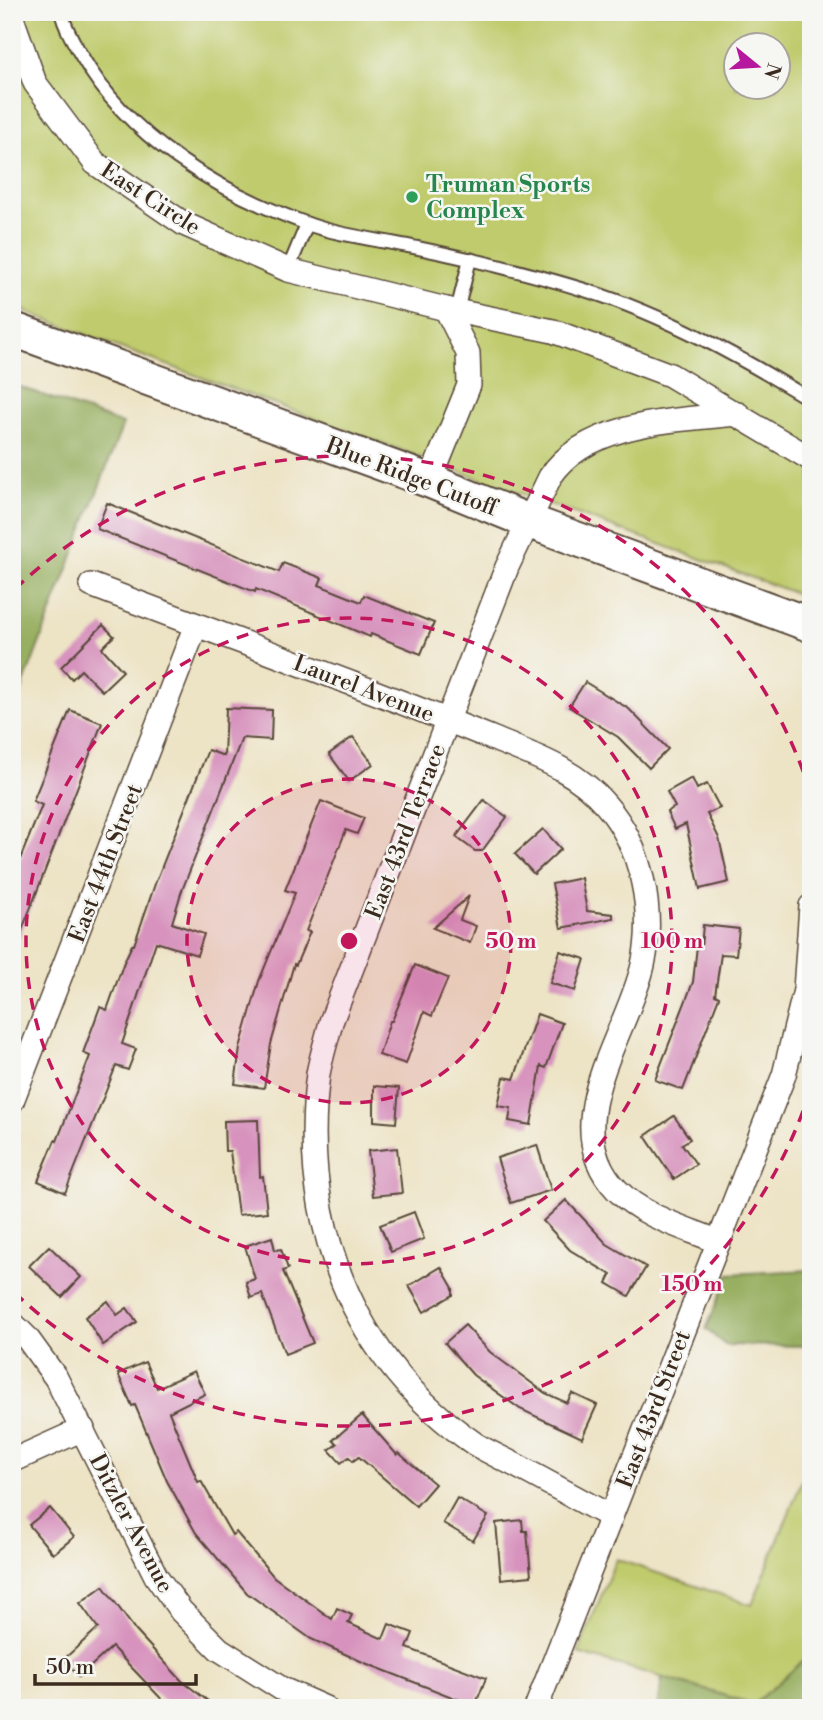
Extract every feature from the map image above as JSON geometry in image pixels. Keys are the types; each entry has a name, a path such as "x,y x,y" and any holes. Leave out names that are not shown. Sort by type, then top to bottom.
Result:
{"main road":[{"name":"Blue Ridge Cutoff","path":"12,330 430,481 528,521 811,625"}],"street":[{"name":"East Circle","path":"12,18 35,83 95,163 184,224 288,270 452,310 553,331 670,375 811,460"},
{"path":"430,481 469,385 468,353 452,310"},
{"path":"528,521 559,464 591,442 651,422 738,414"},
{"name":"East 43rd Terrace","path":"528,521 447,720 328,1035 318,1071 315,1109 316,1182 321,1217 337,1270 356,1314 381,1355 411,1391 476,1444 611,1517"},
{"name":"Laurel Avenue","path":"91,584 548,761 571,774 606,804 633,848 645,896 647,921 644,954 633,996 593,1103 592,1135 607,1178 628,1200 719,1242"},
{"name":"East 44th Street","path":"12,1101 196,625"},
{"name":"East 43rd Street","path":"536,1708 784,1075 805,990 811,906"},
{"name":"Ditzler Avenue","path":"12,1323 56,1378 156,1576 181,1611 219,1649 282,1689 325,1708"},
{"path":"12,1461 83,1429"}],"lane":[{"path":"61,12 65,26 96,80 121,111 186,164 247,198 307,224 470,259 591,292 698,335 811,400"},
{"path":"288,270 307,224"},
{"path":"452,310 470,259"}],"green space":[{"name":"Truman Sports Complex","path":"12,12 811,12 811,599 12,306"},
{"path":"12,384 123,424 12,715"},
{"path":"811,1270 811,1346 725,1345 706,1329 729,1274"},
{"path":"811,1458 811,1654 754,1704 578,1653 616,1559 752,1605"},
{"path":"811,1654 811,1708 658,1708 662,1678 754,1704"}],"building":[{"path":"107,503 279,572 283,563 322,578 319,585 361,602 364,595 434,623 421,654 371,634 370,637 256,589 255,592 97,529"},
{"path":"103,625 114,636 102,648 123,671 102,691 81,670 72,679 61,667"},
{"path":"585,682 629,709 668,749 649,768 618,737 569,707"},
{"path":"226,708 272,710 271,740 242,738 181,893 172,923 204,934 197,955 156,942 122,1044 136,1049 128,1070 116,1066 65,1193 38,1181 55,1140 57,1141 90,1056 83,1053 100,1007 107,1010 208,750 224,756"},
{"path":"70,710 102,723 12,956 12,879 42,805 33,801"},
{"path":"353,737 373,764 349,781 329,754"},
{"path":"692,778 697,789 707,784 720,808 707,814 719,838 729,882 700,889 686,824 675,829 667,812 675,807 667,792"},
{"path":"484,800 507,817 482,851 475,851 456,837"},
{"path":"321,801 364,818 357,834 346,830 306,931 310,932 296,965 294,964 271,1044 264,1088 235,1084 240,1048 259,981 295,893 285,890"},
{"path":"543,829 561,849 534,874 515,854"},
{"path":"581,878 587,911 613,914 613,918 561,928 552,884"},
{"path":"469,896 460,920 476,926 470,943 433,928"},
{"path":"703,925 739,929 736,955 721,954 715,995 719,997 683,1090 655,1080 693,982 697,946 701,947"},
{"path":"560,951 585,959 575,991 550,983"},
{"path":"415,965 448,978 432,1016 424,1012 406,1064 379,1055 390,1021"},
{"path":"537,1014 562,1023 546,1068 541,1066 531,1125 509,1121 511,1108 498,1106 504,1077 514,1079"},
{"path":"374,1086 399,1088 396,1123 374,1121"},
{"path":"674,1116 690,1139 682,1144 696,1164 674,1179 645,1136"},
{"path":"258,1120 260,1177 263,1176 267,1212 238,1215 230,1151 225,1151 224,1121"},
{"path":"537,1145 551,1190 511,1203 497,1158"},
{"path":"397,1148 402,1193 373,1196 368,1151"},
{"path":"566,1200 607,1244 646,1267 629,1296 607,1283 611,1275 570,1250 543,1221"},
{"path":"414,1212 424,1239 391,1252 380,1225"},
{"path":"272,1237 275,1250 281,1249 288,1269 283,1271 313,1343 285,1354 262,1294 251,1298 246,1282 255,1279 245,1246"},
{"path":"49,1246 81,1277 62,1297 29,1266"},
{"path":"441,1267 453,1288 453,1295 424,1312 409,1286"},
{"path":"108,1301 117,1315 127,1308 137,1322 103,1345 85,1317"},
{"path":"465,1325 490,1352 545,1393 567,1403 572,1393 597,1405 582,1438 520,1409 473,1375 445,1343"},
{"path":"145,1362 157,1388 194,1371 205,1394 169,1412 198,1482 201,1481 232,1535 236,1532 274,1577 332,1619 337,1608 352,1615 348,1623 383,1639 389,1624 413,1633 407,1648 486,1678 475,1706 311,1639 247,1593 196,1533 167,1481 135,1405 132,1406 118,1374"},
{"path":"362,1415 397,1455 399,1453 435,1484 416,1506 359,1457 353,1461 349,1457 341,1463 329,1450 337,1444 333,1440"},
{"path":"457,1498 488,1516 473,1541 443,1523"},
{"path":"50,1508 74,1537 53,1554 29,1525"},
{"path":"522,1520 523,1531 527,1531 531,1576 501,1579 496,1523"},
{"path":"103,1586 136,1631 182,1681 217,1708 170,1708 112,1647 79,1677 64,1659 98,1628 80,1603"}],"place":[{"name":"Truman Sports Complex","path":"412,197"}]}
